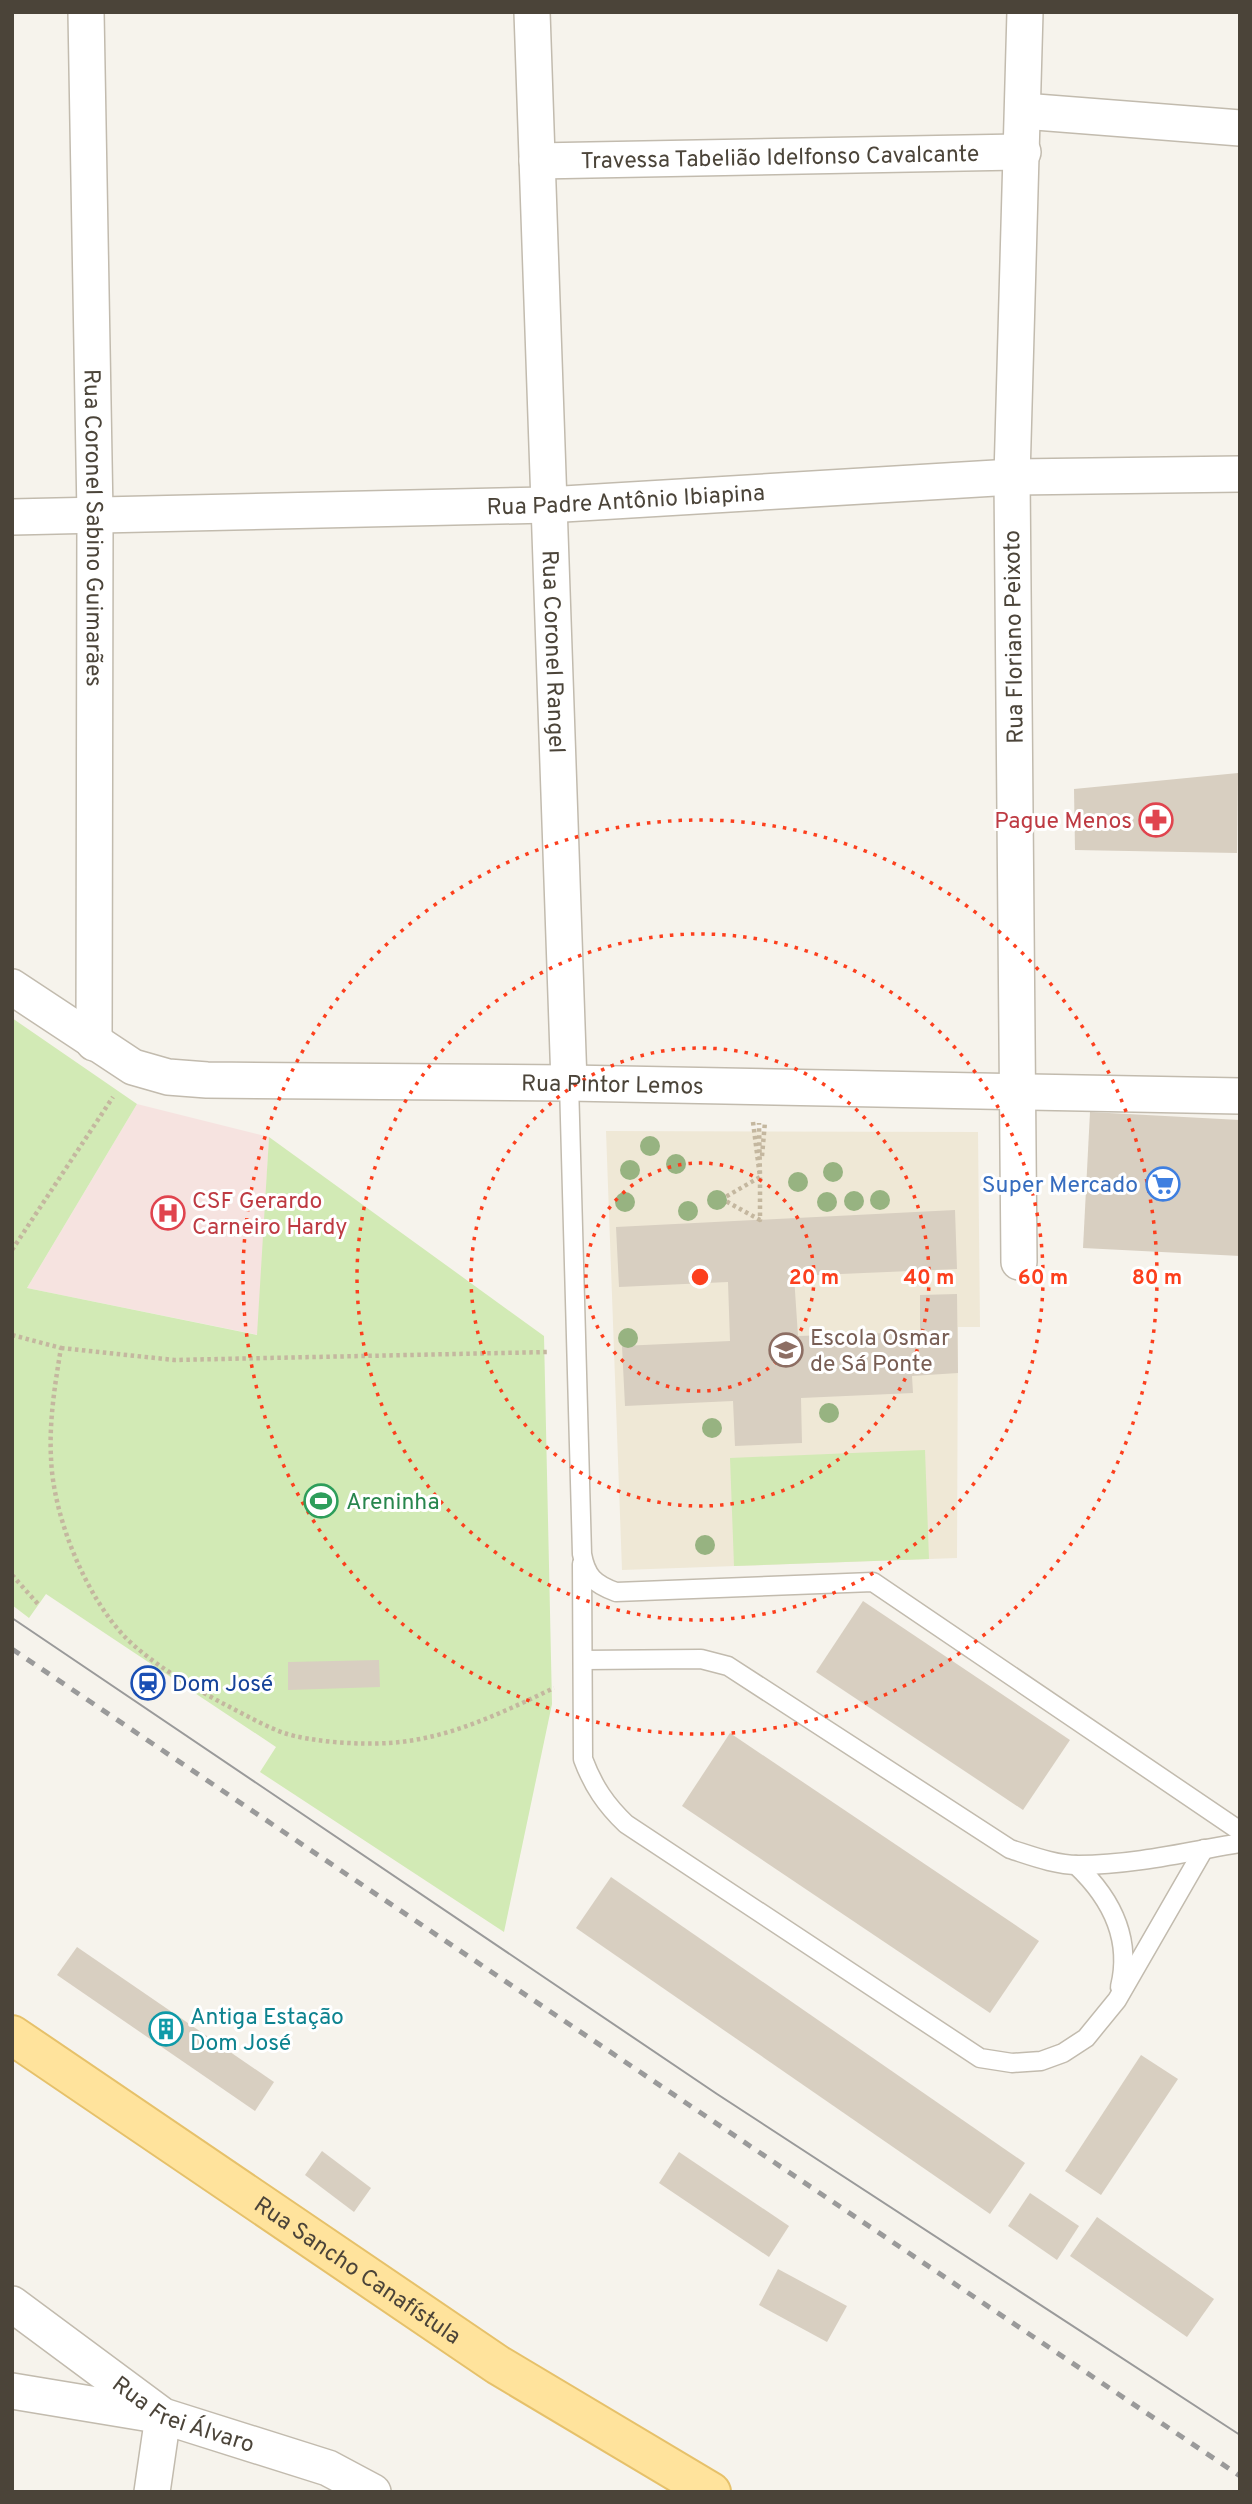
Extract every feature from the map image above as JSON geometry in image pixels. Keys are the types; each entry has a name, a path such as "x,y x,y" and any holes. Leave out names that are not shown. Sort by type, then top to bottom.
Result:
{"main road":[{"name":"Rua Sancho Canafístula","path":"12,2035 498,2365 711,2492"}],"street":[{"name":"Rua Coronel Sabino Guimarães","path":"86,12 95,515 94,1043"},
{"name":"Rua Coronel Rangel","path":"532,12 569,1083"},
{"name":"Rua Floriano Peixoto","path":"1019,1262 1012,477 1025,12"},
{"path":"1023,111 1240,128"},
{"name":"Travessa Tabelião Idelfonso Cavalcante","path":"537,161 1023,152"},
{"name":"Rua Padre Antônio Ibiapina","path":"12,517 547,505 1012,477 1240,474"},
{"name":"Rua Pintor Lemos","path":"12,987 133,1067 168,1077 207,1080 569,1083 1240,1096"},
{"name":"Rua Frei Álvaro","path":"12,2304 163,2416 328,2468 373,2492"},
{"path":"12,2391 163,2416 152,2492"}],"lane":[{"path":"569,1083 582,1553 583,1759 592,1782 608,1807 626,1824 980,2058 1012,2063 1041,2061 1063,2053 1100,2024 1117,2000 1204,1849"},
{"path":"582,1553 586,1573 601,1586 616,1592 873,1582 1240,1831"},
{"path":"583,1667 701,1659 729,1666 1010,1849 1076,1865 1117,1863 1240,1843"},
{"path":"1076,1865 1099,1887 1115,1916 1124,1972 1117,2000"}],"path":[{"path":"12,1250 133,1067"},
{"path":"758,1087 760,1177 760,1220 722,1199 760,1177"},
{"path":"758,1087 760,1177"},
{"path":"758,1087 760,1177"},
{"path":"12,1335 61,1348 174,1360 577,1352"},
{"path":"61,1348 52,1401 51,1460 61,1512 80,1567 100,1605 126,1637 196,1689 285,1734 338,1742 388,1744 441,1736 481,1722 583,1667"},
{"path":"12,1574 38,1604"}],"shaded area":[{"name":"CSF Gerardo Carneiro Hardy","path":"137,1104 269,1137 258,1335 27,1288"},
{"name":"Escola Osmar de Sá Ponte","path":"606,1131 978,1132 980,1327 958,1327 957,1558 622,1570"}],"green space":[{"path":"12,1018 137,1104 27,1288 257,1335 269,1137 544,1336 552,1704 504,1932 260,1772 276,1747 46,1594 29,1618 12,1605"},
{"path":"925,1450 929,1559 734,1566 730,1458"}],"building":[{"name":"Pague Menos","path":"1238,773 1237,853 1075,850 1074,789"},
{"name":"Super Mercado","path":"1090,1112 1240,1120 1240,1256 1083,1248"},
{"path":"955,1210 957,1269 794,1276 798,1336 920,1332 920,1295 957,1294 958,1373 912,1376 913,1393 801,1398 802,1443 735,1446 733,1401 625,1406 622,1346 730,1341 728,1282 619,1287 616,1227"},
{"path":"863,1601 1070,1740 1023,1810 816,1672"},
{"path":"379,1660 380,1687 288,1690 288,1662"},
{"path":"730,1733 1039,1941 990,2013 682,1806"},
{"path":"611,1877 1025,2163 990,2214 576,1928"},
{"name":"Antiga Estação Dom José","path":"77,1947 274,2082 255,2111 57,1975"},
{"path":"1141,2055 1178,2079 1101,2195 1065,2171"},
{"path":"322,2151 371,2188 354,2212 305,2175"},
{"path":"679,2152 789,2226 769,2257 659,2183"},
{"path":"1030,2193 1079,2226 1057,2260 1008,2226"},
{"path":"1097,2217 1214,2299 1187,2337 1070,2256"},
{"path":"778,2269 847,2306 827,2342 759,2305"}],"tram line":[{"path":"12,1618 717,2094 1240,2435"}],"railway":[{"path":"12,1649 1240,2476"}],"place":[{"name":"Pague Menos","path":"1156,820"},
{"name":"Super Mercado","path":"1163,1184"},
{"name":"CSF Gerardo Carneiro Hardy","path":"168,1213"},
{"name":"Escola Osmar de Sá Ponte","path":"786,1350"},
{"name":"Areninha","path":"321,1501"},
{"name":"Dom José","path":"148,1683"},
{"name":"Antiga Estação Dom José","path":"166,2029"}]}
